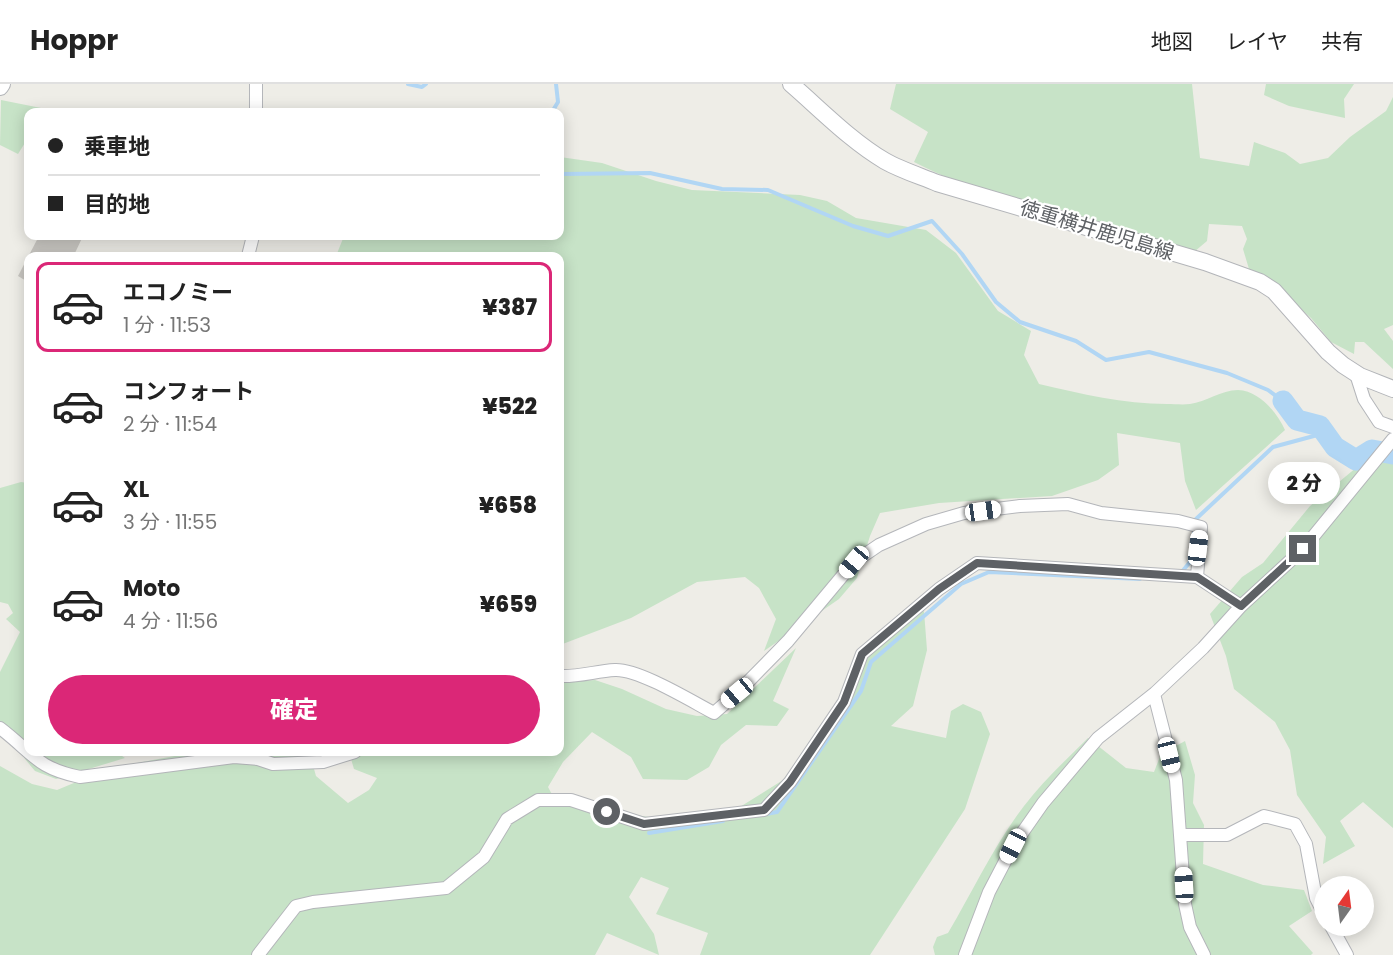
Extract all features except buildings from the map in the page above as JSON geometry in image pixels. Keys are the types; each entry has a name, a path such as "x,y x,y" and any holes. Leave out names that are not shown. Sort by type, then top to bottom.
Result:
{"main road":[{"name":"徳重横井鹿児島線","path":"791,84 862,145 887,162 901,168 937,183 1193,258 1260,282 1274,291 1328,352 1356,374 1393,389"}],"street":[{"path":"256,84 256,108"},
{"path":"1356,374 1364,399 1379,422 1393,427"},
{"path":"965,955 989,892 1013,846 1043,803 1098,738 1154,694 1203,648 1241,606 1303,549 1393,439"},
{"path":"564,676 576,677 617,670 642,677 714,713 788,641 854,562 879,545 926,524 964,513 1020,506 1068,504 1101,513 1178,521 1201,527 1197,577"},
{"path":"258,955 296,906 313,902 446,888 484,857 507,819 538,800 571,800 644,824 764,810 790,782 844,702 862,654 939,589 977,563 1197,577 1241,606"},
{"path":"1154,694 1176,780 1185,904 1190,927 1204,955"},
{"path":"0,728 24,750"},
{"path":"30,756 37,762 59,773 80,777 108,775 156,765 234,757 258,759 273,764 299,757 323,762 342,756"},
{"path":"1180,835 1227,835 1264,816 1295,825 1305,844 1314,888"},
{"path":"1337,936 1347,955"}],"green space":[{"path":"896,84 1192,84 1200,158 1249,166 1254,142 1285,153 1300,164 1328,158 1350,137 1386,111 1393,97 1393,325 1384,329 1393,341 1393,369 1364,342 1355,342 1354,354 1331,342 1311,318 1270,281 1249,269 1243,249 1247,239 1242,226 1209,224 1207,241 1194,252 1059,209 1022,202 985,191 948,178 914,162 928,132 890,109"},
{"path":"1266,84 1354,84 1344,99 1345,118 1289,106 1264,95"},
{"path":"1,100 41,108 24,108 24,144 18,154 0,145"},
{"path":"564,158 602,163 692,190 800,195 827,201 856,218 926,230 956,253 998,311 1031,331 1024,355 1039,384 1103,398 1151,404 1190,404 1226,392 1246,391 1267,404 1285,430 1196,510 1185,481 1180,443 1117,433 1119,465 1098,480 1052,496 939,503 880,513 857,578 839,599 764,651 776,619 759,588 745,577 697,582 631,618 564,643 564,252 338,252 342,240 564,240"},
{"path":"1393,451 1393,828 1363,802 1340,821 1355,846 1323,864 1326,837 1297,795 1290,750 1275,722 1234,689 1226,656 1210,614 1242,577 1263,563 1310,506 1357,467"},
{"path":"24,482 24,756 122,756 125,758 56,779 35,771 25,759 10,729 0,722 0,672 20,632 6,619 13,613 8,604 0,602 0,488"},
{"path":"924,611 927,650 913,706 891,726 946,738 951,711 963,704 981,712 990,734 965,809 870,955 700,955 708,933 656,914 669,888 641,877 629,897 654,934 659,955 607,933 595,955 0,955 0,766 32,784 57,790 110,768 174,756 310,756 316,776 348,803 369,790 377,778 354,769 350,756 564,756 564,682 595,680 622,689 666,709 697,716 727,714 796,648 773,701 789,709 777,726 746,725 721,745 709,767 687,780 643,779 631,757 592,732 563,762 548,787 556,802 690,823 735,810 783,780 828,721 850,677 886,631"},
{"path":"1088,738 1126,768 1154,772 1161,754 1185,741 1195,775 1193,803 1204,825 1203,864 1263,885 1304,890 1312,911 1289,926 1313,953 1311,955 935,955 933,947 937,937 948,933 1013,821 1039,788"}],"waterway":[{"path":"408,84 422,87 426,84"},
{"path":"554,108 558,102 556,84"},
{"path":"564,174 650,173 722,189 768,190 853,226 888,236 932,221 962,254 996,302 1020,322 1076,341 1106,360 1149,352 1227,373 1268,390 1283,401"},
{"path":"1283,401 1297,420 1320,426 1335,447 1356,460 1372,450 1393,454"},
{"path":"1180,574 1190,562 1196,519 1273,447 1325,433"},
{"path":"766,814 777,812 861,691 871,662 961,584 989,572 1140,579"},
{"path":"649,833 723,821"}],"route":[{"path":"607,812 644,824 764,810 790,782 844,702 862,654 939,589 977,563 1197,577 1241,606 1303,549"}]}
